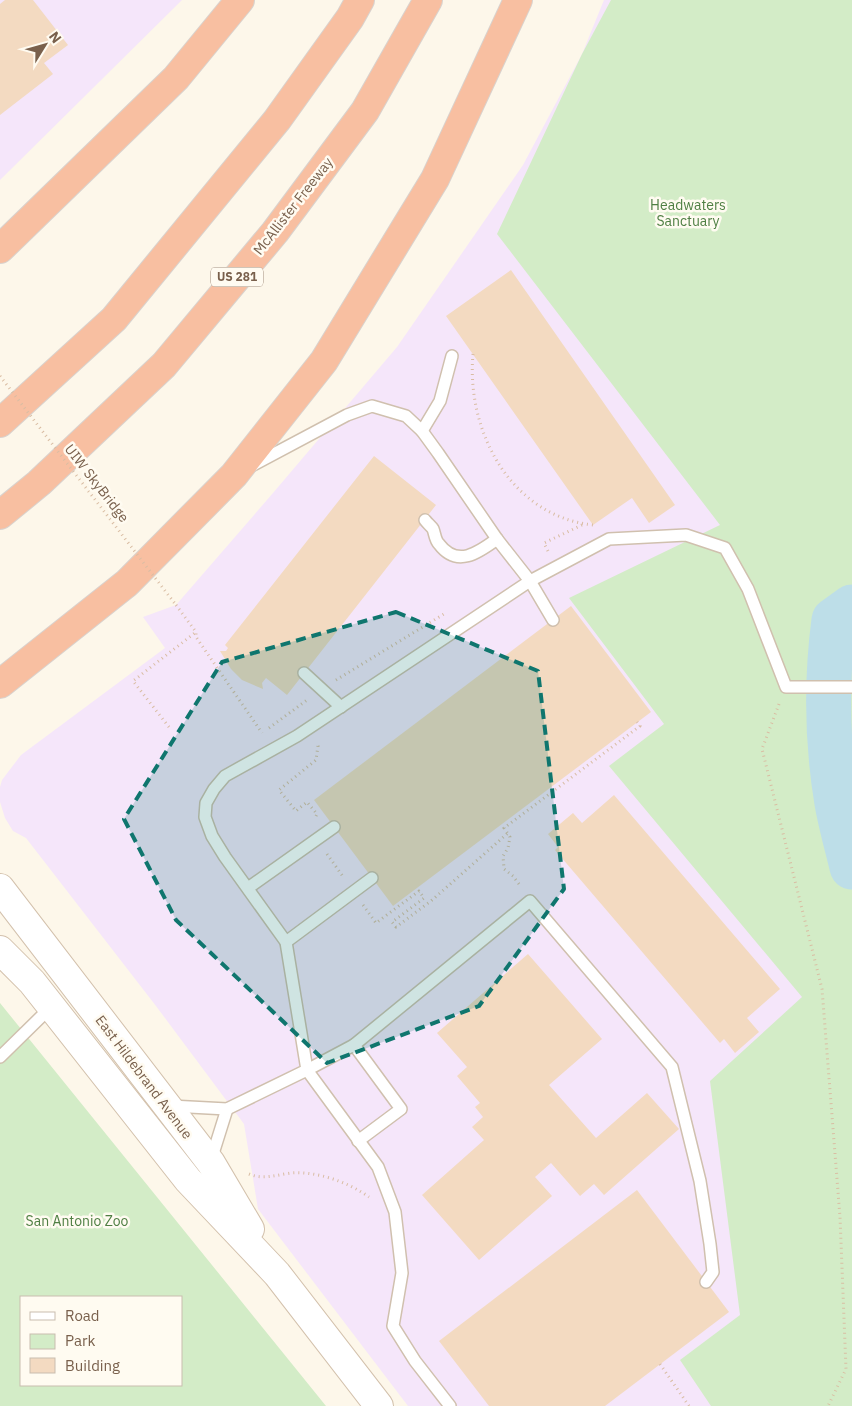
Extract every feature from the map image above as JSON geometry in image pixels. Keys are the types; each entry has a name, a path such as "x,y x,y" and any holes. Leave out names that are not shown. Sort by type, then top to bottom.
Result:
{"highway":[{"path":"0,249 176,78 240,0"},
{"path":"0,423 114,319 277,120 350,18 360,0"},
{"name":"McAllister Freeway","path":"0,514 39,483 164,365 275,232 365,112 428,0"},
{"path":"0,684 127,583 234,475 324,361 434,179 518,0"}],"main road":[{"name":"East Hildebrand Avenue","path":"0,888 210,1163 277,1274"},
{"name":"East Hildebrand Avenue","path":"0,950 32,982 188,1180 277,1274 379,1406"}],"lane":[{"path":"422,431 440,401 452,356"},
{"path":"234,475 347,415 372,406 406,416 422,431 497,539 530,581 553,620"},
{"path":"425,520 432,528 437,542 448,554 463,558 482,551 497,539"},
{"path":"450,1406 415,1361 393,1326 402,1273 395,1212 378,1167 307,1070 286,942 225,858 212,836 205,817 206,803 214,789 225,776 306,730 530,581 609,540 686,535 726,548 748,590 786,687 852,687"},
{"path":"304,673 341,707"},
{"path":"248,888 334,827"},
{"path":"286,942 372,878"},
{"path":"166,1105 228,1109 354,1045 530,901 672,1067 700,1181 710,1244 713,1272 706,1282"},
{"path":"0,1056 51,1007"},
{"path":"354,1045 401,1109 358,1141"},
{"path":"210,1163 228,1109"}],"path":[{"path":"473,354 473,394 482,430 494,457 520,493 549,513 593,525"},
{"name":"UIW SkyBridge","path":"0,376 196,632 196,636 262,734 322,689"},
{"path":"518,567 549,551 544,544 584,524"},
{"path":"322,689 451,609"},
{"path":"169,727 133,680 196,632"},
{"path":"786,687 762,749 822,989 840,1217 846,1369 828,1406"},
{"path":"519,884 504,869 504,856 510,837 504,828 640,726 637,722"},
{"path":"306,730 318,746 316,760 278,790 296,811 307,802 317,814 316,820 307,828 376,924 419,891 424,898 392,922 396,927 431,901 508,833"},
{"path":"245,1173 257,1178 292,1173 333,1178 356,1188 372,1200 395,1212"},
{"path":"660,1364 690,1406"}],"highlighted area":[{"path":"396,612 538,671 564,889 479,1006 327,1063 176,920 124,819 222,662"}],"shaded area":[{"path":"0,0 182,0 0,180"},
{"path":"604,0 852,0 852,1406 408,1406 258,1209 244,1124 156,1006 26,838 13,831 5,818 0,802 2,780 21,755 165,648 143,617 176,605 397,347 523,165 582,54"}],"green space":[{"name":"Headwaters Sanctuary","path":"611,0 852,0 852,1406 711,1406 680,1360 740,1315 710,1081 802,997 609,766 664,724 569,598 720,525 497,234 582,54"},
{"name":"San Antonio Zoo","path":"0,1003 326,1406 0,1406"}],"building":[{"path":"5,0 33,0 68,45 44,63 53,74 0,115 0,4"},
{"path":"511,270 675,505 649,523 632,498 593,525 446,316"},
{"path":"374,456 436,505 287,695 266,678 262,683 263,689 242,680 231,669 220,651 226,651 228,648 225,645"},
{"path":"571,606 651,712 393,906 314,800"},
{"path":"614,795 780,989 747,1018 759,1032 735,1053 724,1039 720,1043 555,850 558,847 548,834 573,813 582,823"},
{"path":"528,954 602,1039 549,1085 596,1138 647,1093 679,1129 604,1195 594,1184 580,1196 551,1163 535,1177 552,1196 479,1260 422,1195 484,1140 472,1127 483,1117 475,1107 480,1103 457,1076 467,1067 437,1033"},
{"path":"637,1190 729,1312 605,1406 489,1406 439,1341"}],"waterway":[{"path":"852,607 834,620 829,689 831,758 837,803 852,867"}]}
